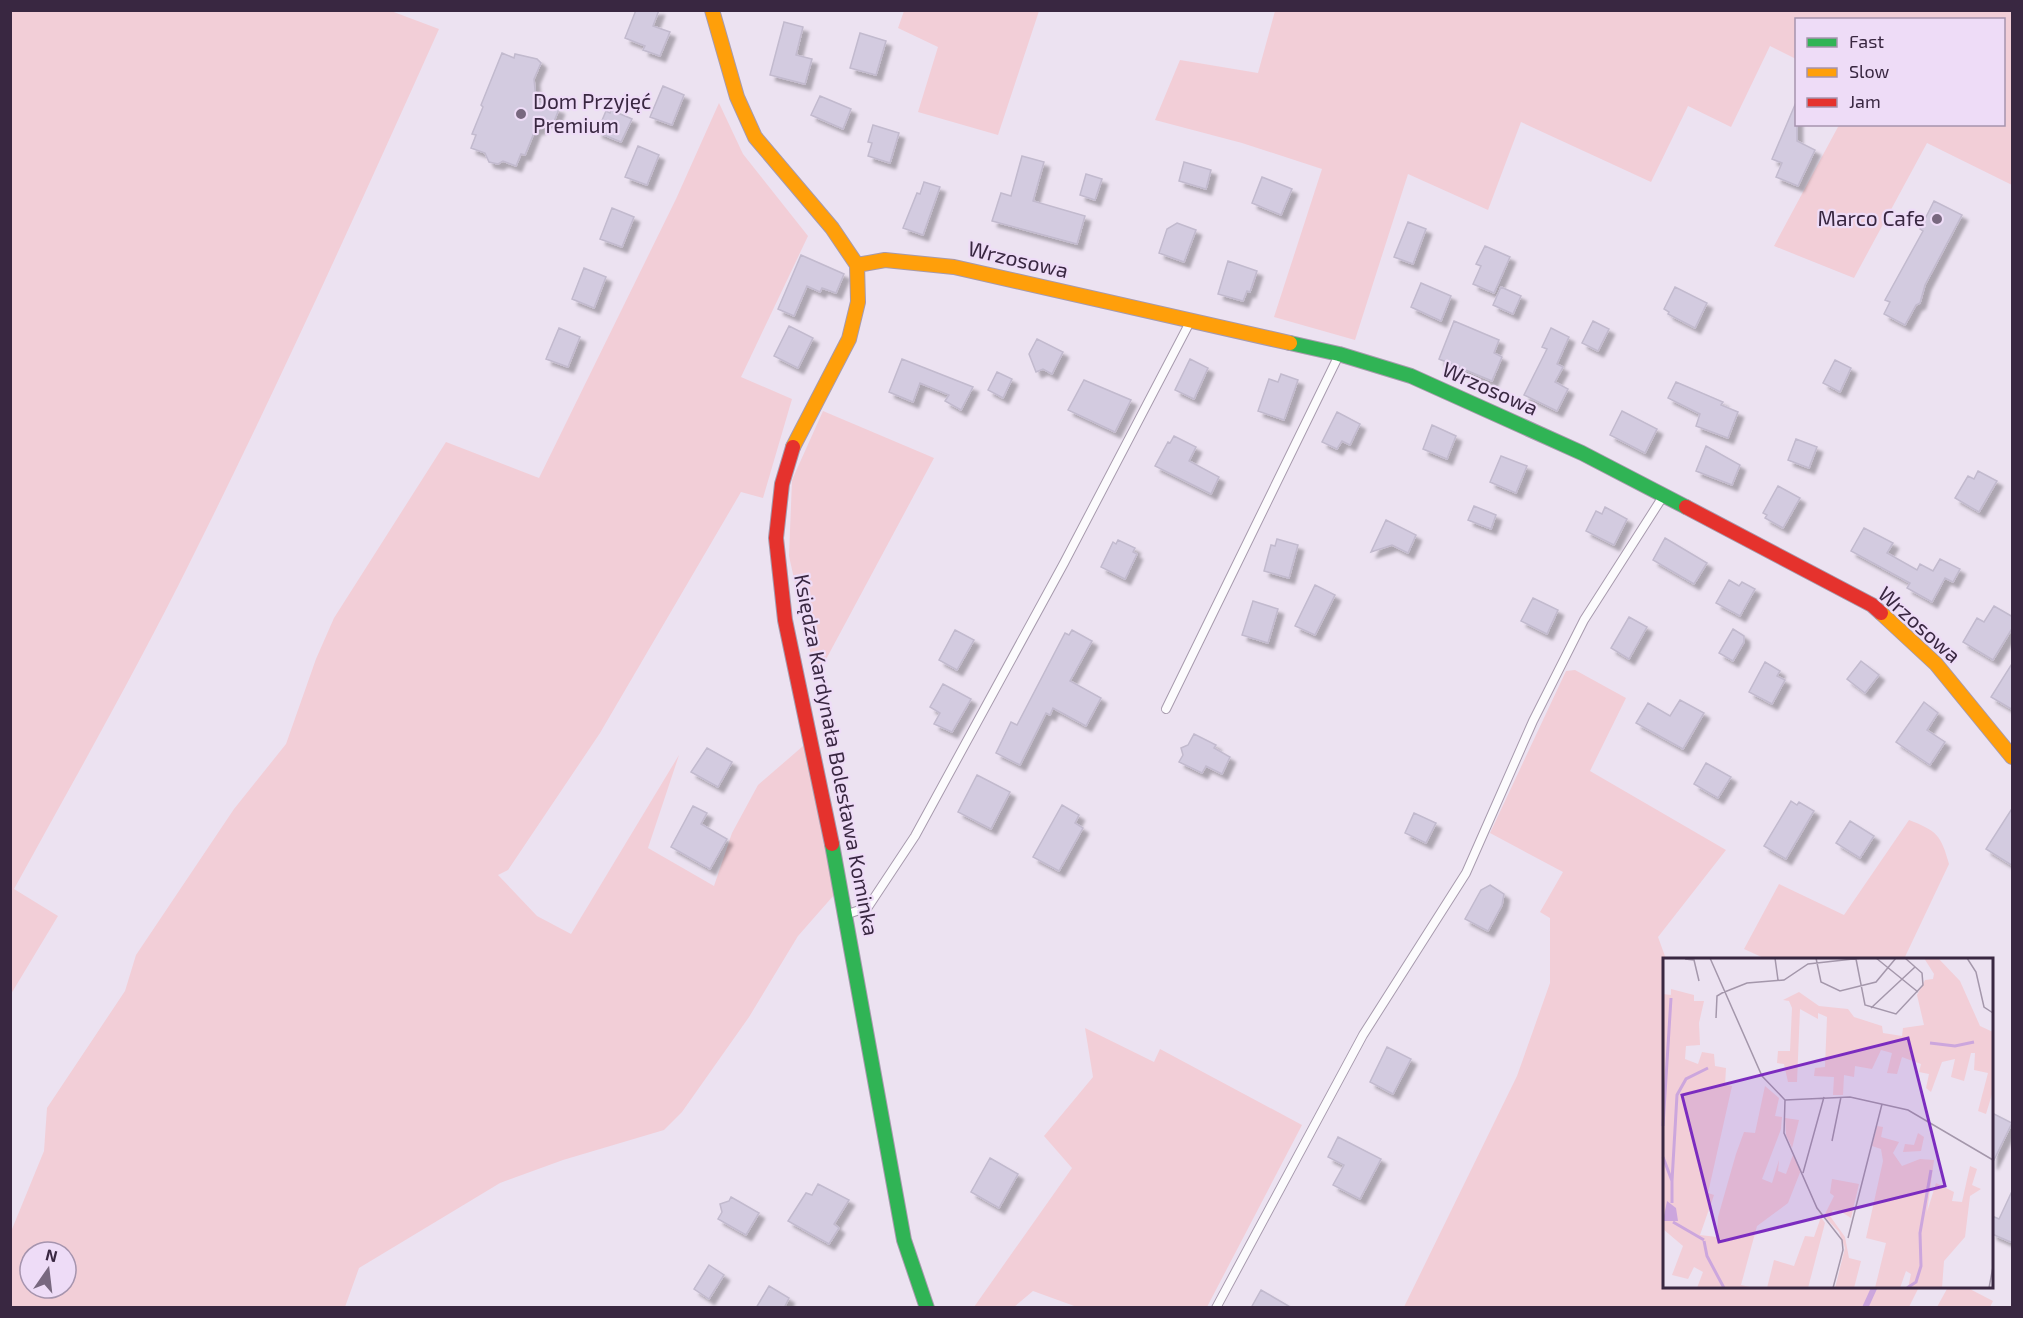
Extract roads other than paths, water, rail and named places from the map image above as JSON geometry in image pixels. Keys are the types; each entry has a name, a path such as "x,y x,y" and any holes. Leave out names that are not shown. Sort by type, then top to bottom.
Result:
{"street":[{"path":"712,10 734,87 755,137 832,228 857,265"},
{"name":"Wrzosowa","path":"857,265 885,260 954,267 1339,354 1411,376 1582,453 1872,605 1936,664 2013,757"},
{"name":"Księdza Kardynała Bolesława Kominka","path":"857,265 858,302 849,339 796,438 782,484 776,538 785,620 846,915 904,1240 927,1308"}],"lane":[{"path":"846,915 868,907 915,836 1064,563 1191,320"},
{"path":"1166,709 1339,354"},
{"path":"1216,1308 1363,1035 1466,873 1533,721 1584,620 1664,496"}],"waterway":[{"path":"1865,1308 1874,1288"}],"place":[{"name":"Dom Przyjęć Premium","path":"521,114"},
{"name":"Marco Cafe","path":"1937,219"}]}
